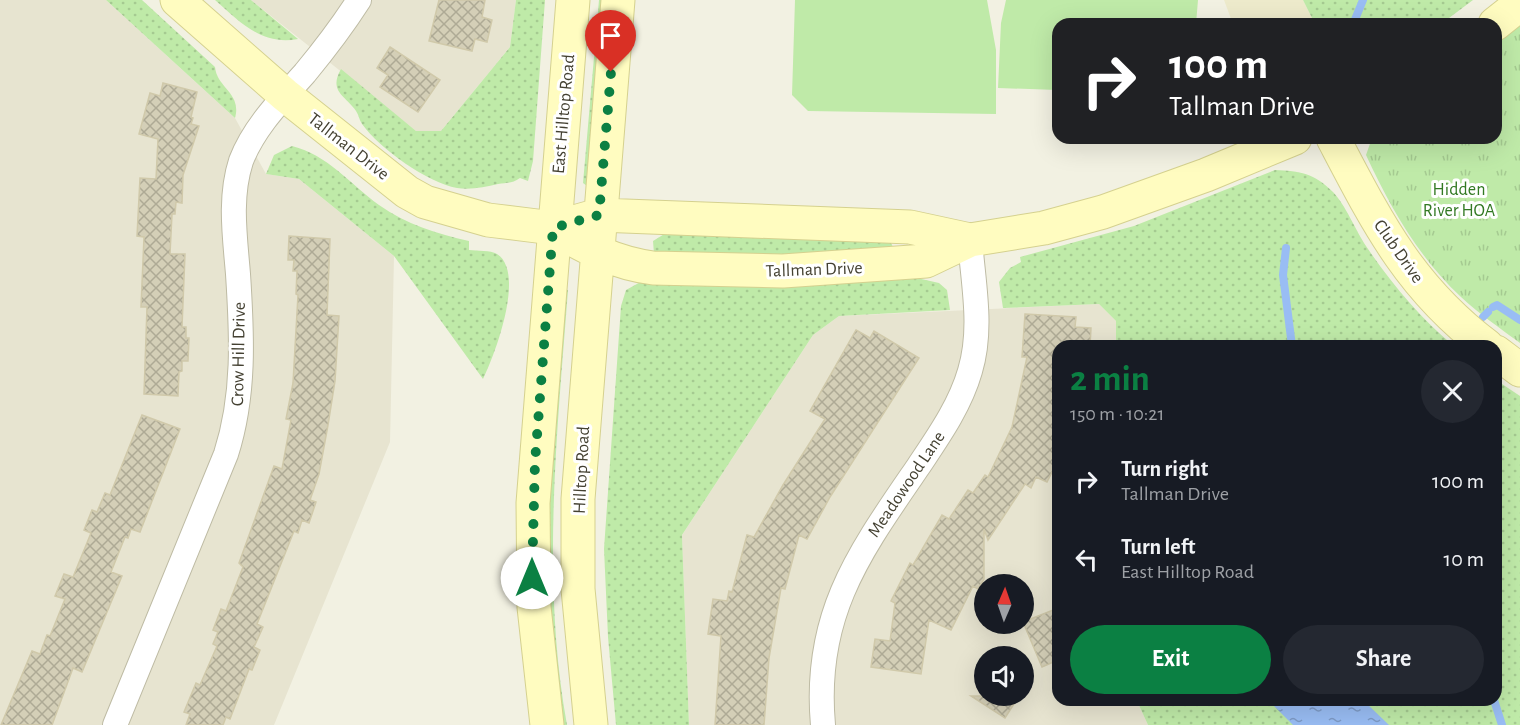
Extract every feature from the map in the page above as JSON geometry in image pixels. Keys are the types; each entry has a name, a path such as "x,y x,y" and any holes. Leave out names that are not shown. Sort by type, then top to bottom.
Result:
{"street":[{"name":"Tallman Drive","path":"177,0 285,95 406,192 425,202 488,220 553,228 599,215 910,227 970,240"},
{"name":"Crow Hill Drive","path":"115,725 231,438 241,379 241,318 234,215 235,186 247,149 266,117 359,0"},
{"name":"East Hilltop Road","path":"553,228 573,0"},
{"path":"599,215 618,0"},
{"path":"1502,18 1520,4"},
{"name":"Tallman Drive","path":"553,228 596,254 653,268 783,271 926,261 970,240 1024,232 1094,215 1188,183 1281,144"},
{"name":"Club Drive","path":"1336,144 1380,228 1399,257 1434,298 1480,340"},
{"name":"Hilltop Road","path":"591,725 580,622 578,549 581,444 599,215"},
{"path":"547,725 534,607 532,544 535,462 553,228"},
{"name":"Meadowood Lane","path":"823,725 821,690 824,654 830,623 847,579 867,542 945,425 971,370 977,317 970,240"},
{"path":"1502,356 1520,370"}],"shaded area":[{"path":"0,0 106,0 235,118 266,174 299,179 394,256 390,442 274,725 0,725"},
{"path":"251,0 516,0 510,47 441,131 416,131"},
{"path":"1224,0 1303,0 1312,18 1231,18"},
{"path":"1099,304 1116,321 1116,340 1052,340 1052,706 1139,706 1148,725 689,725 682,535 813,335 839,316"}],"green space":[{"path":"106,0 142,0 215,67 220,80 235,102 235,118"},
{"path":"215,0 251,0 298,39 273,39 263,36 243,24"},
{"path":"516,0 545,0 533,161 528,181 520,178 512,182 467,189 445,185 432,179 405,163 380,143 362,124 356,111 337,88 336,83 341,69 416,131 441,131 510,47"},
{"path":"599,0 604,0 587,186 583,183"},
{"path":"795,0 987,0 996,50 996,114 808,111 792,95"},
{"path":"1006,0 1198,0 1196,18 1052,18 1052,90 998,88 1001,23"},
{"path":"1303,0 1473,0 1449,18 1312,18"},
{"name":"Hidden River HOA","path":"1520,24 1520,343 1468,303 1432,266 1407,231 1385,194 1366,155 1370,144 1502,144 1502,38"},
{"path":"292,146 305,150 328,163 368,197 400,218 434,232 469,241 469,250 497,254 505,264 509,278 508,295 500,334 483,379 394,256 299,179 266,174 274,155"},
{"path":"1275,170 1306,174 1333,192 1342,203 1366,246 1396,287 1429,324 1447,340 1116,340 1116,321 1099,304 1003,308 999,282 1010,268 1021,262 1020,257 1134,226"},
{"path":"666,233 889,239 893,247 885,256 654,254 653,241"},
{"path":"917,278 939,283 947,290 950,310 839,316 813,335 682,535 689,725 616,725 608,637 604,549 621,306 626,290 646,279"},
{"path":"563,290 568,290 556,453 553,562 559,671 567,725 562,725 550,633 548,509"},
{"path":"1502,384 1520,396 1520,725 1148,725 1139,706 1502,706"}],"water":[{"path":"1274,706 1369,706 1389,725 1293,725"}],"building":[{"path":"439,0 485,0 482,17 492,20 487,42 475,39 472,51 429,41"},
{"path":"390,47 440,80 418,112 380,87 388,75 377,68"},
{"path":"163,83 197,92 191,124 199,126 183,175 182,203 176,202 175,214 172,214 170,254 185,254 182,327 186,327 186,338 189,338 188,361 182,361 182,371 179,372 178,396 144,394 147,307 141,307 144,237 137,236 140,178 156,179 158,139 139,134 150,93 160,96"},
{"path":"289,236 330,239 327,315 339,316 335,381 319,474 310,500 316,502 309,523 302,520 298,533 294,531 257,624 263,627 254,647 260,650 252,670 249,669 230,719 226,717 223,725 186,725 190,714 184,712 196,683 200,685 217,646 213,644 218,632 213,630 221,609 226,611 243,567 239,563 274,466 282,469 291,420 286,419 293,383 298,295 296,294 297,271 293,271 294,260 288,260"},
{"path":"1025,314 1076,317 1075,327 1091,328 1090,340 1052,340 1052,472 1047,482 1036,477 1031,488 1025,484 988,540 984,529 984,574 974,574 974,587 951,630 929,620 921,674 871,667 875,639 890,641 895,603 891,601 910,563 913,565 942,515 949,519 968,490 973,493 985,475 988,477 1012,427 1027,357 1022,357"},
{"path":"856,330 870,338 874,331 919,358 830,497 807,539 799,535 785,589 781,588 769,658 764,725 715,725 721,636 708,634 713,599 727,601 729,591 732,592 747,535 754,537 783,485 825,419 810,411"},
{"path":"142,415 180,429 140,532 131,529 128,538 125,537 111,572 122,576 82,672 73,668 52,725 1,725 32,651 40,654 47,635 50,636 65,599 55,596 64,574 73,577 91,533 84,530 92,510 97,512 105,493 110,495"},
{"path":"1052,610 1052,663 1042,667 1028,634 1034,634 1034,618"},
{"path":"986,706 1013,706 1005,718"}],"waterway":[{"path":"1356,18 1363,0"},
{"path":"1286,248 1283,275 1291,340"},
{"path":"1493,307 1497,305 1520,320"},
{"path":"1483,317 1488,312"},
{"path":"1496,706 1502,725"}],"route":[{"path":"532,578 535,462 553,228 599,215 611,72"}]}
